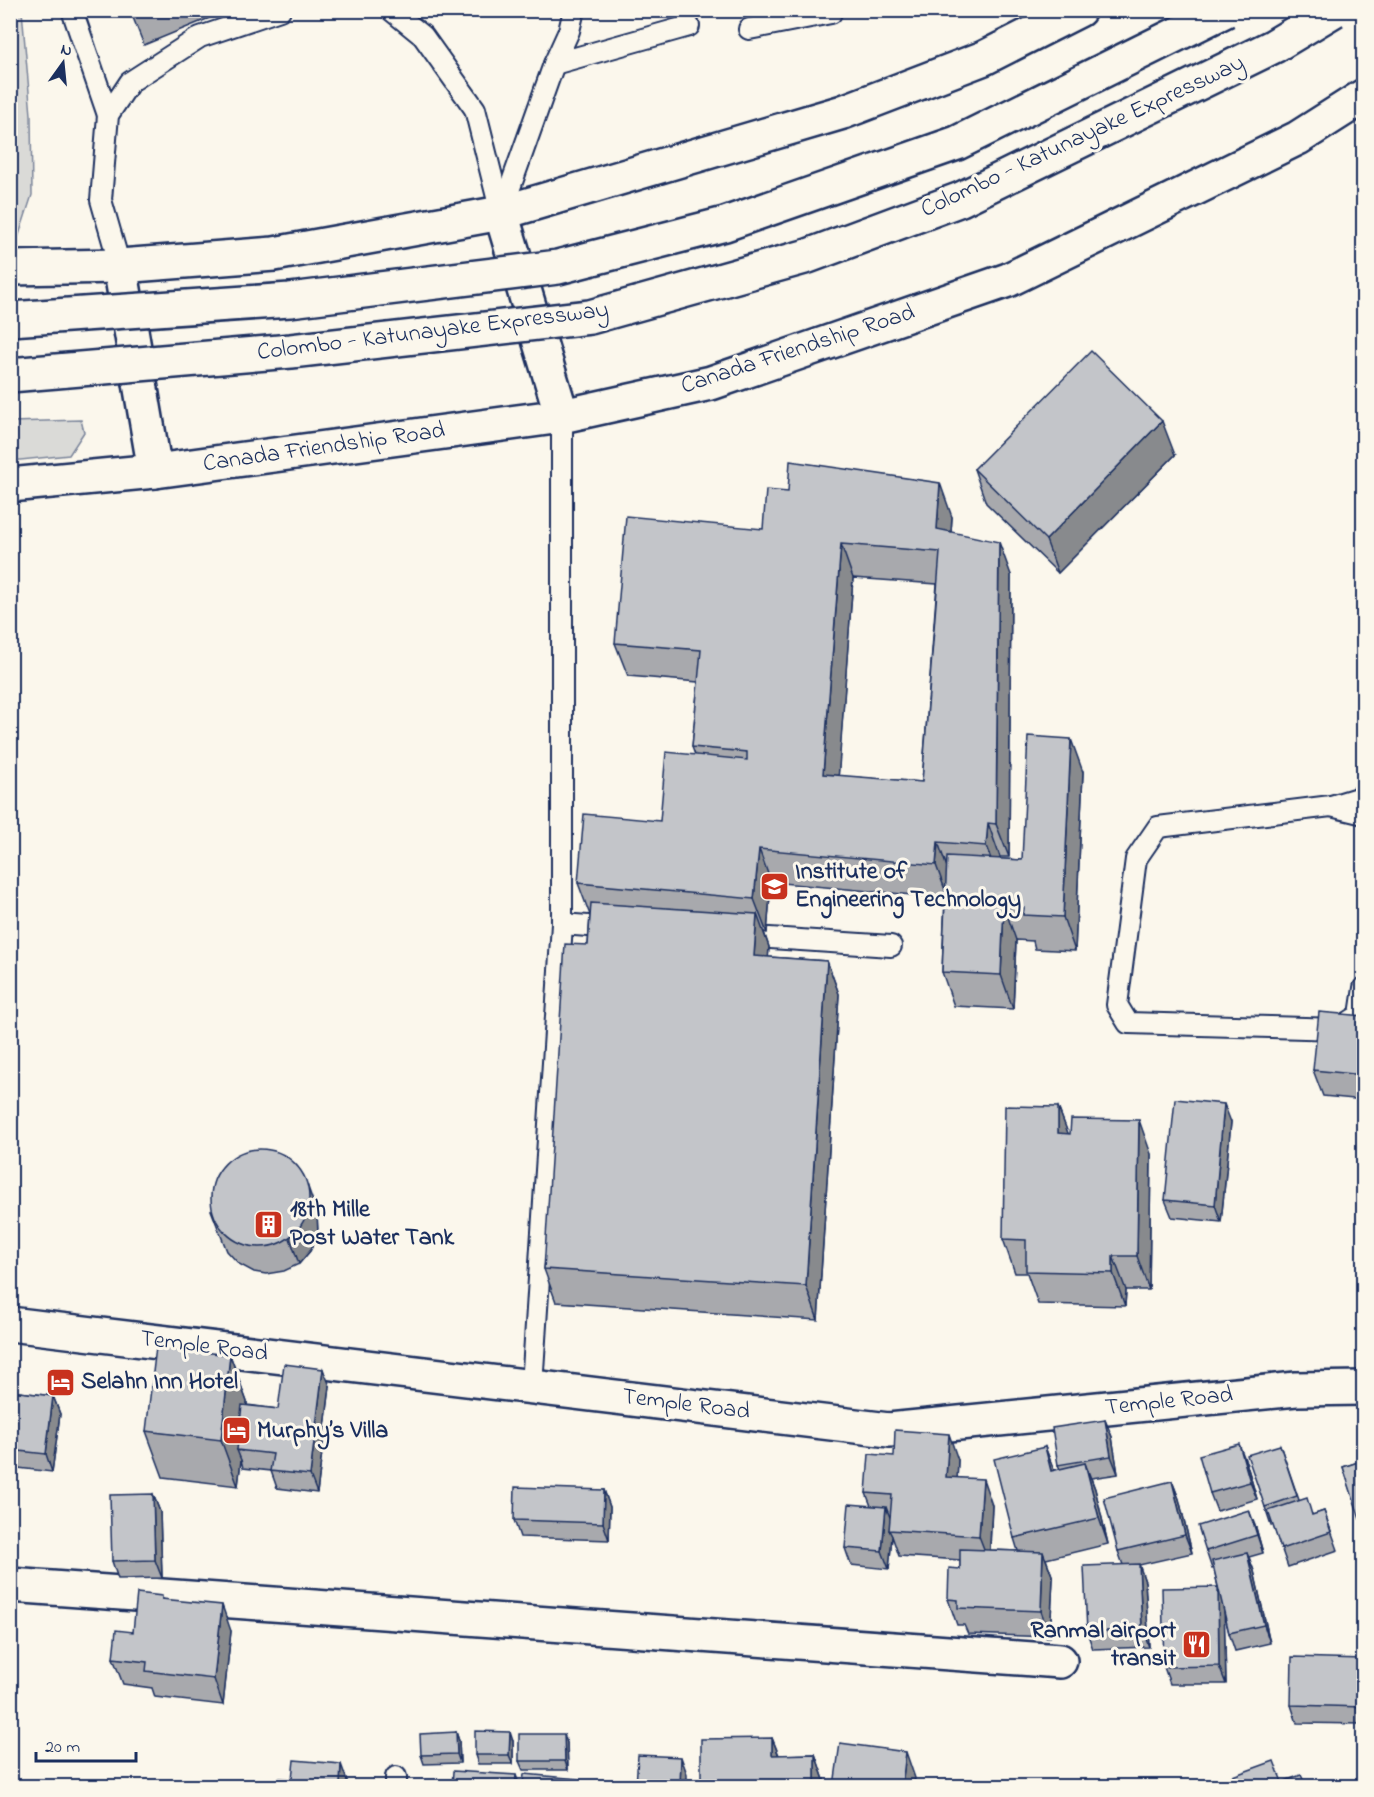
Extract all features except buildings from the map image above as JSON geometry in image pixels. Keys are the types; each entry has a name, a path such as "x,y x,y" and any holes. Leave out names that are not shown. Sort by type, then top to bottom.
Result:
{"main road":[{"path":"10,268 120,266 274,254 501,213 843,112 984,58 1079,10"},
{"name":"Colombo - Katunayake Expressway","path":"10,319 290,300 558,267 725,224 957,143 1226,10"},
{"name":"Colombo - Katunayake Expressway","path":"10,375 291,351 590,317 808,256 961,199 1274,46 1334,10"},
{"name":"Canada Friendship Road","path":"10,485 155,471 562,416 711,383 1008,280 1298,138 1364,96"},
{"path":"501,213 562,416"},
{"path":"120,266 155,471"},
{"name":"Temple Road","path":"10,1324 889,1430 1296,1389 1364,1388"},
{"path":"10,1585 1060,1661"}],"lane":[{"path":"72,10 108,115 100,200 120,266"},
{"path":"108,115 130,82 200,38 280,10"},
{"path":"391,10 423,36 475,110 501,213"},
{"path":"501,213 554,64 569,31 574,10"},
{"path":"749,29 831,13 832,10"},
{"path":"554,64 689,26"},
{"path":"532,1386 562,924 562,416"},
{"path":"1364,796 1331,806 1158,827 1136,859 1117,1005 1128,1023 1338,1029 1360,1015 1364,988"},
{"path":"1331,806 1364,814"},
{"path":"562,924 633,929"},
{"path":"715,934 891,946"}],"shaded area":[{"path":"10,11 22,11 31,115 32,195 17,241 11,241"},
{"path":"81,420 84,432 69,455 11,461 11,422"}],"place":[{"name":"Institute of Engineering Technology","path":"774,886"},
{"name":"18th Mille Post Water Tank","path":"269,1224"},
{"name":"Selahn Inn Hotel","path":"60,1382"},
{"name":"Murphy’s Villa","path":"236,1431"},
{"name":"Ranmal airport transit","path":"1197,1645"}]}
